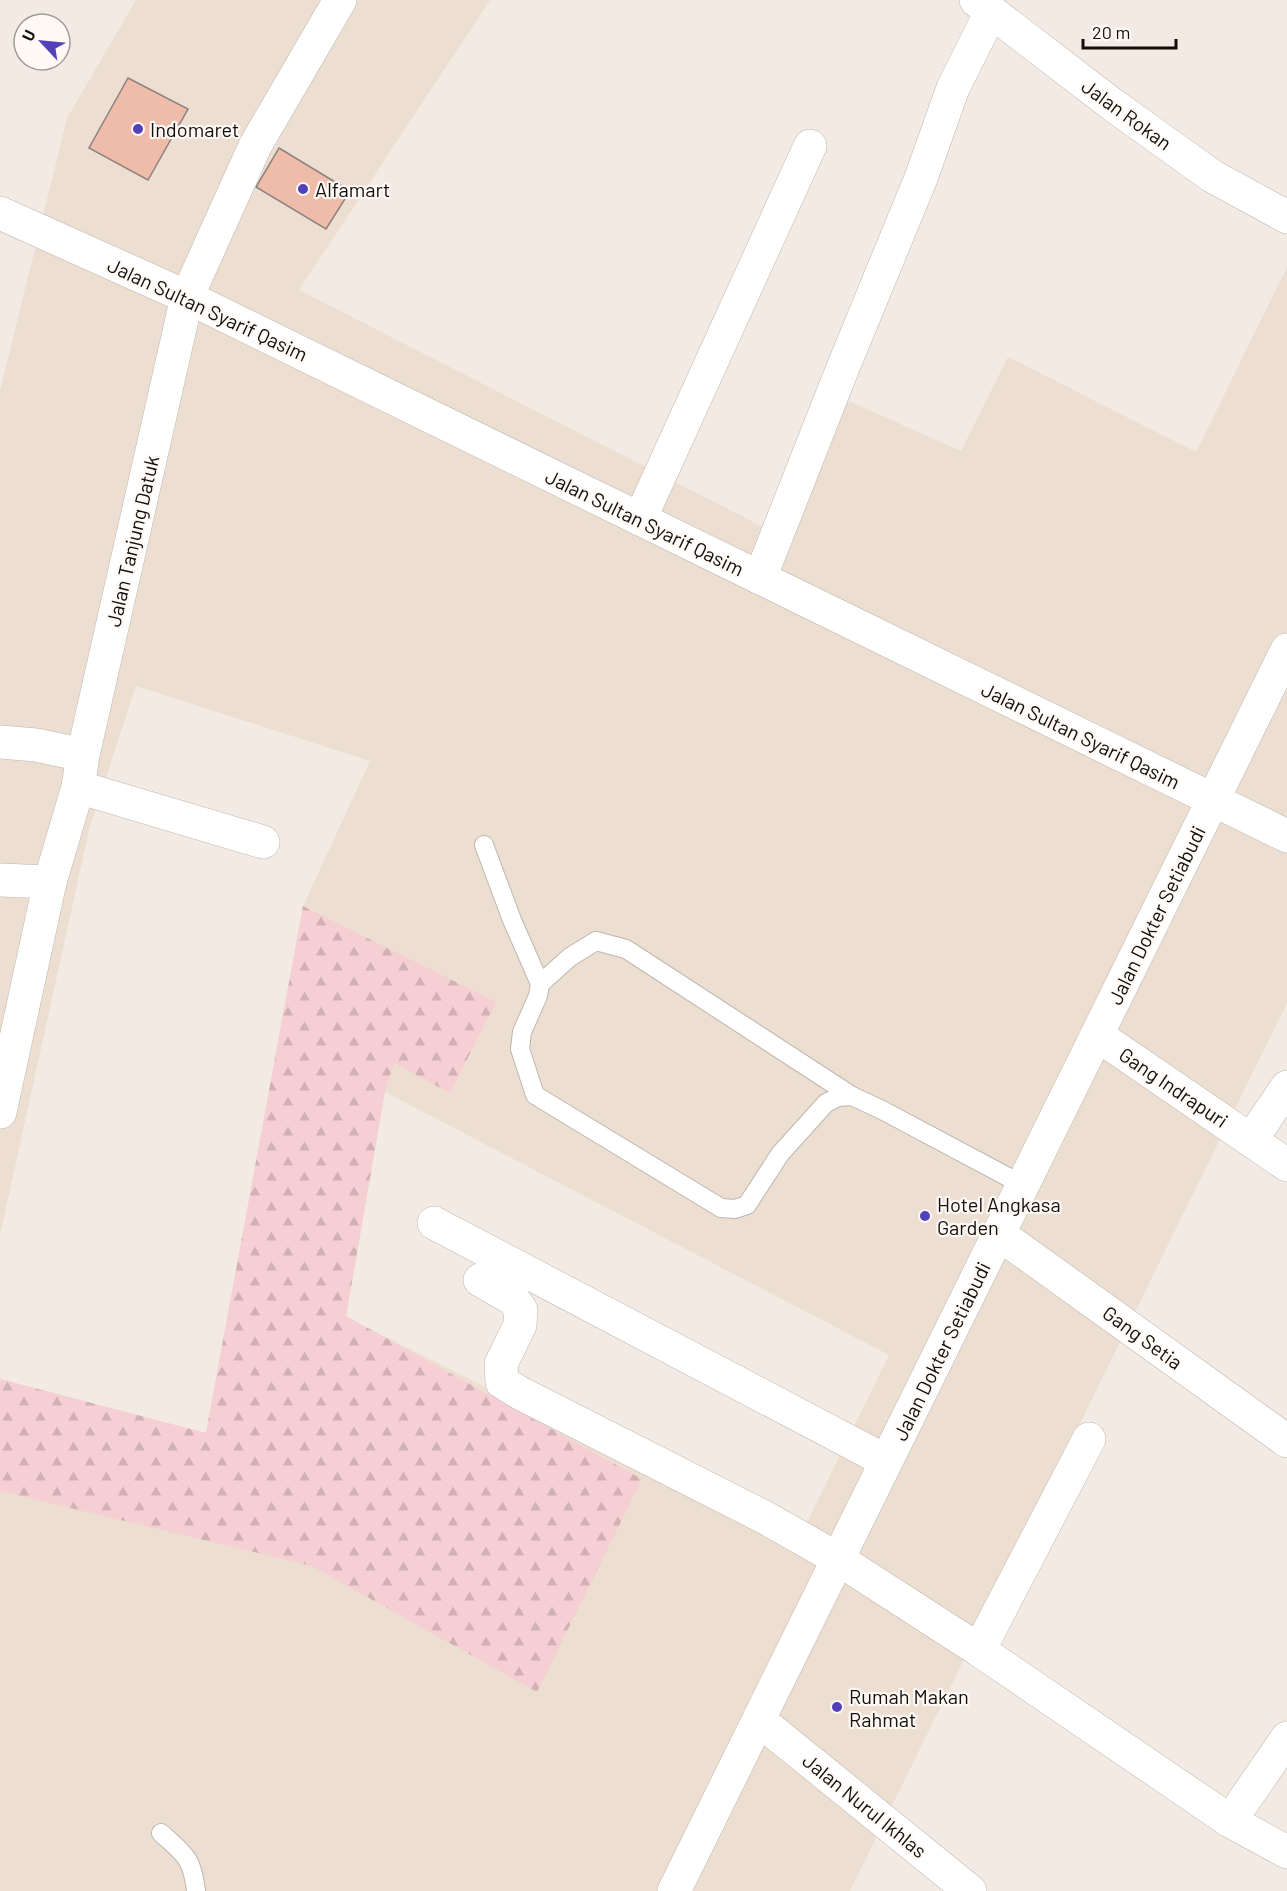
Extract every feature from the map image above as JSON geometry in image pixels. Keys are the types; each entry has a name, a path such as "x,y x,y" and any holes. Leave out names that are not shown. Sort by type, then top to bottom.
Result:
{"street":[{"name":"Jalan Tanjung Datuk","path":"0,1112 50,882 78,787 83,755 187,297 255,146 340,0"},
{"name":"Jalan Rokan","path":"983,6 1212,176 1287,217"},
{"path":"760,578 921,178 983,6"},
{"path":"640,519 810,146"},
{"name":"Jalan Sultan Syarif Qasim","path":"0,213 187,297 1287,836"},
{"name":"Jalan Dokter Setiabudi","path":"674,1891 1287,650"},
{"path":"0,742 36,745 83,755"},
{"path":"78,787 263,842"},
{"path":"0,880 50,882"},
{"name":"Gang Indrapuri","path":"1097,1035 1287,1166"},
{"path":"1251,1140 1287,1087"},
{"path":"434,1223 886,1461"},
{"name":"Gang Setia","path":"999,1234 1287,1440"},
{"path":"480,1280 513,1299 521,1310 520,1324 501,1364 502,1382 520,1394 766,1518 838,1559 979,1650 1230,1821 1287,1852"},
{"path":"979,1650 1089,1438"},
{"name":"Jalan Nurul Ikhlas","path":"759,1720 970,1891"},
{"path":"1230,1821 1287,1738"}],"lane":[{"path":"484,844 512,920 540,984 538,996 522,1032 520,1048 535,1095 721,1209 735,1209 747,1205 780,1154 826,1103 838,1097 852,1096"},
{"path":"540,984 570,957 596,941 626,949 852,1096 1023,1185"},
{"path":"161,1833 188,1859 194,1874 196,1891"}],"shaded area":[{"path":"136,0 490,0 299,290 769,530 824,390 961,451 1008,357 1196,452 1287,267 1287,1003 850,1891 0,1891 0,1379 206,1433 303,906 370,761 136,686 90,826 0,1235 0,391 67,118","holes":["385,1092 889,1355 797,1543 346,1317"]}],"green space":[{"path":"303,906 496,1002 450,1093 394,1063 385,1091 346,1316 642,1479 537,1692 312,1566 0,1491 0,1379 206,1433"}],"building":[{"name":"Indomaret","path":"128,78 188,109 148,180 89,148"},
{"name":"Alfamart","path":"279,148 350,191 326,229 256,187"}],"place":[{"name":"Indomaret","path":"138,129"},
{"name":"Alfamart","path":"303,189"},
{"name":"Hotel Angkasa Garden","path":"925,1216"},
{"name":"Rumah Makan Rahmat","path":"837,1707"}]}
